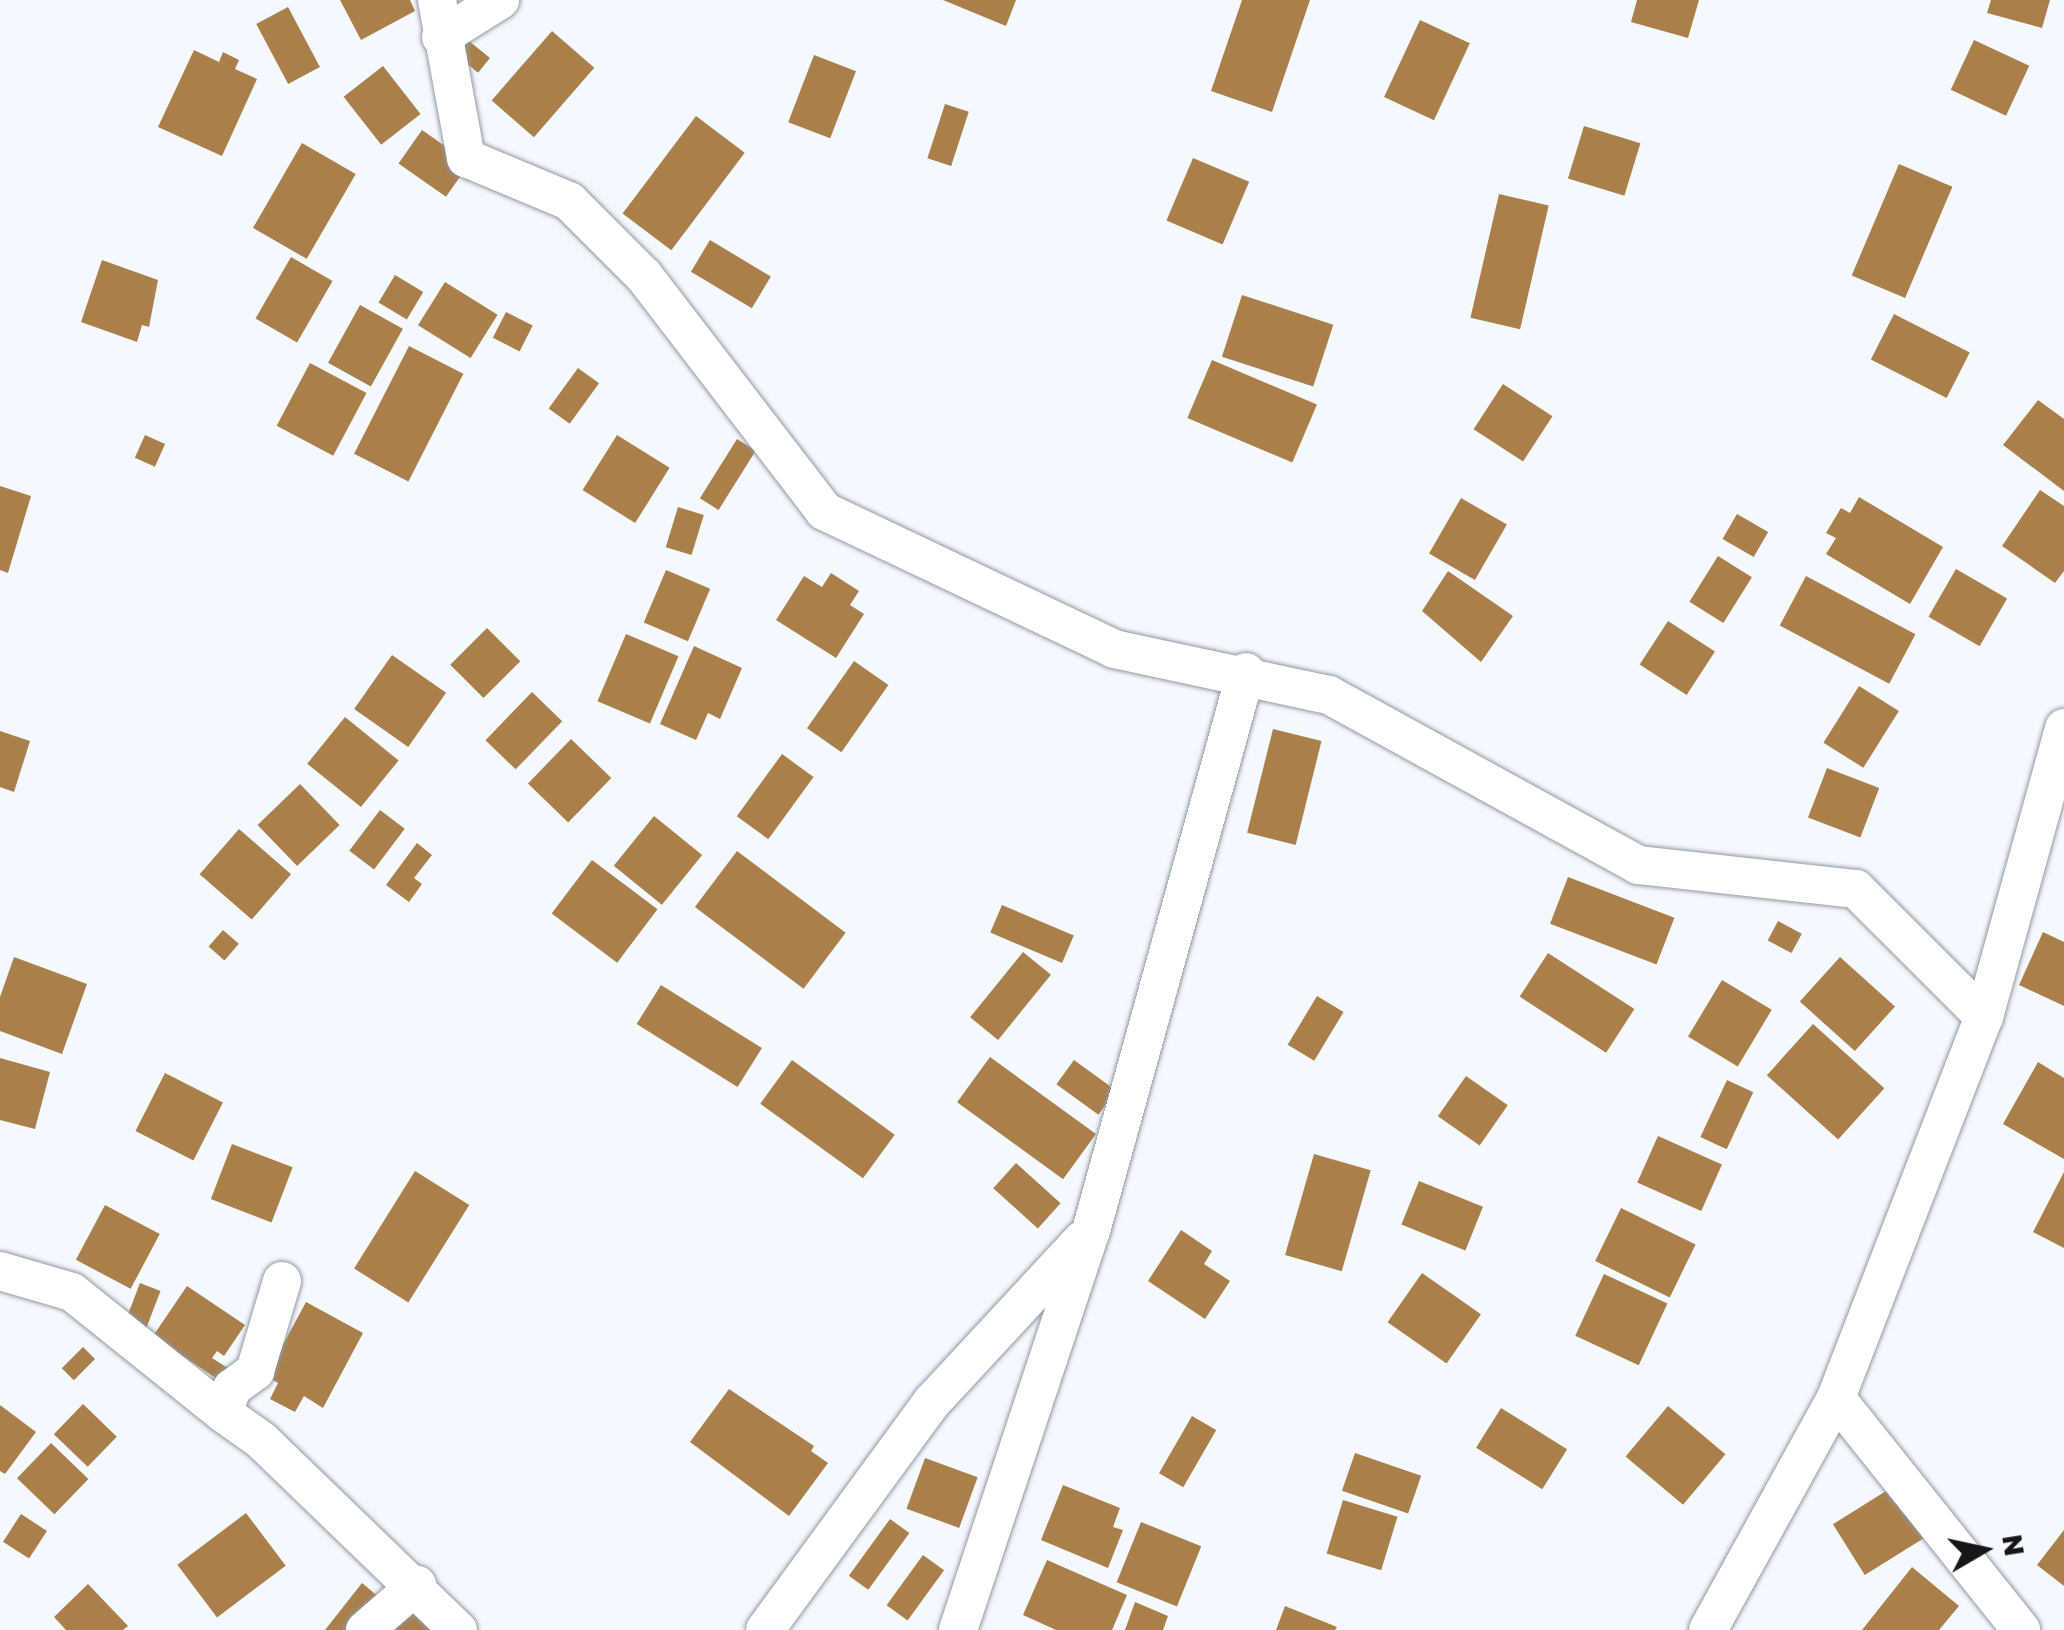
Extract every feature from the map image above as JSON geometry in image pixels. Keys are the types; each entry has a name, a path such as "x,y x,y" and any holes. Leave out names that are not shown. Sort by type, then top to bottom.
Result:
{"street":[{"path":"437,0 466,158 569,202 644,276 824,511 1114,649 1246,672 1329,695 1638,864 1856,889 1984,1018"},
{"path":"441,38 500,0"},
{"path":"958,1630 1090,1231 1246,672"},
{"path":"1708,1630 1836,1398 1984,1018 2064,728"},
{"path":"765,1630 932,1402 1090,1231"},
{"path":"0,1271 72,1292 261,1440 458,1630"},
{"path":"223,1413 232,1388 254,1371 282,1281"},
{"path":"1836,1398 2021,1630"},
{"path":"365,1630 416,1586"}],"building":[{"path":"340,0 410,0 415,11 361,40"},
{"path":"943,0 1016,0 1006,26"},
{"path":"1242,0 1310,0 1272,112 1211,91"},
{"path":"1637,0 1699,0 1688,38 1631,22"},
{"path":"1991,0 2050,0 2042,28 1987,13"},
{"path":"288,7 320,67 288,84 256,24"},
{"path":"1420,20 1470,43 1434,120 1384,97"},
{"path":"552,31 594,68 534,137 492,100"},
{"path":"1974,40 2029,66 2006,116 1951,90"},
{"path":"469,41 490,58 478,73 457,56"},
{"path":"194,50 219,62 223,52 239,60 235,69 257,79 222,156 158,127"},
{"path":"814,55 856,71 830,138 788,122"},
{"path":"383,66 421,114 381,145 344,97"},
{"path":"945,104 969,112 951,166 927,158"},
{"path":"696,116 745,153 671,250 623,213"},
{"path":"1584,126 1640,143 1624,196 1568,179"},
{"path":"422,130 470,163 446,197 398,164"},
{"path":"302,143 356,174 307,259 253,228"},
{"path":"1193,158 1249,182 1223,244 1166,221"},
{"path":"1899,164 1952,187 1905,298 1852,275"},
{"path":"1499,194 1549,205 1520,329 1470,318"},
{"path":"710,240 771,277 752,308 691,272"},
{"path":"291,257 333,281 297,342 256,318"},
{"path":"102,260 158,280 149,327 142,325 137,342 81,322"},
{"path":"395,275 423,292 407,319 379,302"},
{"path":"445,282 498,315 471,358 418,325"},
{"path":"1242,295 1333,325 1313,386 1222,357"},
{"path":"360,305 403,329 371,386 328,363"},
{"path":"506,312 533,326 520,351 493,338"},
{"path":"1894,314 1970,353 1947,398 1871,359"},
{"path":"409,346 463,374 408,482 354,454"},
{"path":"1212,360 1317,405 1292,463 1187,418"},
{"path":"310,363 367,393 333,456 277,426"},
{"path":"578,368 599,383 570,424 549,408"},
{"path":"1503,384 1552,416 1523,461 1474,429"},
{"path":"2038,400 2064,419 2064,491 2003,445"},
{"path":"145,435 165,444 155,467 135,458"},
{"path":"617,435 670,468 635,523 583,490"},
{"path":"737,439 756,451 719,510 700,498"},
{"path":"0,486 31,496 8,573 0,570"},
{"path":"2040,490 2064,506 2064,571 2055,583 2002,546"},
{"path":"1859,497 1943,547 1910,604 1826,554 1836,538 1826,533 1841,508 1850,513"},
{"path":"1461,498 1507,524 1475,580 1429,553"},
{"path":"678,507 704,515 692,555 666,547"},
{"path":"1737,514 1768,532 1754,557 1722,539"},
{"path":"1718,556 1752,577 1723,623 1689,602"},
{"path":"1956,569 2007,598 1980,646 1928,617"},
{"path":"666,570 710,589 688,641 644,622"},
{"path":"1448,571 1513,616 1481,662 1422,611"},
{"path":"831,573 859,591 850,605 864,614 836,658 776,620 804,576 822,587"},
{"path":"1806,576 1915,634 1889,684 1780,625"},
{"path":"1668,621 1715,651 1687,695 1640,665"},
{"path":"487,628 520,661 483,698 450,665"},
{"path":"626,634 678,656 650,723 597,701"},
{"path":"694,646 742,668 720,719 708,713 696,740 660,724"},
{"path":"392,655 446,693 408,747 354,709"},
{"path":"854,661 888,685 841,752 807,728"},
{"path":"1859,686 1899,711 1863,768 1823,743"},
{"path":"532,692 562,721 516,769 485,740"},
{"path":"345,717 399,760 361,807 307,764"},
{"path":"1273,729 1322,741 1296,845 1247,833"},
{"path":"0,731 30,741 14,792 0,787"},
{"path":"571,739 611,778 568,822 528,784"},
{"path":"782,754 814,777 768,839 737,816"},
{"path":"1827,768 1879,788 1860,838 1808,817"},
{"path":"300,784 340,825 297,866 258,825"},
{"path":"380,810 405,829 374,869 349,851"},
{"path":"654,816 702,855 662,905 614,866"},
{"path":"239,829 291,874 252,920 200,874"},
{"path":"417,843 432,855 414,878 422,884 409,902 386,885"},
{"path":"737,851 846,933 803,989 695,907"},
{"path":"592,860 657,909 617,963 552,914"},
{"path":"1568,877 1674,918 1657,965 1550,924"},
{"path":"1002,905 1074,935 1062,963 990,933"},
{"path":"1778,921 1802,934 1792,953 1768,940"},
{"path":"223,930 239,944 224,960 209,947"},
{"path":"2043,932 2064,942 2064,1006 2019,985"},
{"path":"1023,952 1051,975 998,1040 970,1017"},
{"path":"1548,953 1634,1009 1606,1053 1520,997"},
{"path":"14,957 87,984 62,1054 0,1031 0,997"},
{"path":"1840,957 1895,1007 1855,1051 1800,1002"},
{"path":"1722,980 1772,1010 1738,1066 1688,1037"},
{"path":"661,985 762,1048 738,1087 637,1024"},
{"path":"1317,996 1344,1012 1314,1061 1288,1045"},
{"path":"1813,1024 1884,1088 1838,1140 1767,1075"},
{"path":"990,1057 1096,1134 1063,1179 957,1102"},
{"path":"0,1058 50,1072 35,1129 0,1120"},
{"path":"792,1060 895,1135 863,1178 760,1104"},
{"path":"1074,1060 1116,1091 1098,1115 1056,1084"},
{"path":"2038,1062 2064,1078 2064,1159 2003,1124"},
{"path":"165,1073 223,1103 193,1160 135,1131"},
{"path":"1466,1076 1508,1105 1480,1145 1438,1116"},
{"path":"1727,1080 1753,1092 1727,1149 1700,1137"},
{"path":"1658,1136 1722,1164 1701,1211 1637,1183"},
{"path":"232,1144 293,1167 272,1222 211,1199"},
{"path":"1314,1154 1371,1170 1342,1271 1285,1255"},
{"path":"1016,1163 1061,1203 1038,1228 993,1188"},
{"path":"415,1171 469,1205 408,1302 354,1269"},
{"path":"2064,1172 2064,1248 2033,1232"},
{"path":"1419,1181 1483,1207 1465,1250 1401,1225"},
{"path":"105,1205 160,1234 131,1289 76,1260"},
{"path":"1621,1208 1696,1244 1670,1297 1595,1261"},
{"path":"1181,1230 1212,1251 1204,1264 1230,1281 1205,1319 1148,1281"},
{"path":"1422,1273 1481,1314 1447,1363 1388,1322"},
{"path":"1604,1274 1667,1304 1639,1365 1575,1336"},
{"path":"140,1283 161,1291 145,1331 125,1323"},
{"path":"187,1286 245,1325 224,1356 217,1351 212,1358 234,1372 226,1385 153,1336"},
{"path":"306,1302 363,1333 323,1408 304,1396 295,1412 270,1399 278,1383 266,1376"},
{"path":"83,1347 95,1359 74,1380 62,1368"},
{"path":"729,1389 814,1446 811,1451 828,1463 789,1516 690,1442"},
{"path":"83,1404 117,1437 88,1467 54,1434"},
{"path":"0,1405 36,1432 5,1474 0,1471"},
{"path":"1668,1406 1725,1454 1683,1505 1626,1457"},
{"path":"1501,1408 1567,1449 1542,1489 1476,1448"},
{"path":"1192,1416 1216,1430 1183,1487 1159,1473"},
{"path":"51,1443 88,1479 54,1514 17,1478"},
{"path":"1355,1453 1421,1476 1408,1514 1342,1491"},
{"path":"925,1458 978,1477 959,1528 907,1509"},
{"path":"1063,1485 1120,1508 1113,1527 1123,1530 1108,1568 1041,1540"},
{"path":"1894,1486 1926,1537 1865,1575 1833,1524"},
{"path":"1343,1500 1398,1517 1381,1570 1327,1554"},
{"path":"246,1513 286,1566 217,1617 177,1565"},
{"path":"21,1514 47,1531 29,1559 3,1542"},
{"path":"890,1519 909,1533 868,1590 849,1576"},
{"path":"1141,1522 1201,1546 1177,1607 1117,1582"},
{"path":"2064,1530 2064,1586 2037,1565"},
{"path":"923,1555 944,1570 908,1620 887,1605"},
{"path":"1047,1560 1127,1595 1112,1630 1056,1630 1023,1615"},
{"path":"1912,1567 1959,1606 1939,1630 1862,1630"},
{"path":"362,1583 380,1598 351,1630 325,1630"},
{"path":"88,1584 128,1626 123,1630 66,1630 54,1617"},
{"path":"1135,1602 1168,1616 1163,1630 1125,1630"},
{"path":"1285,1606 1337,1627 1276,1630"},
{"path":"415,1608 433,1630 389,1630"}]}
